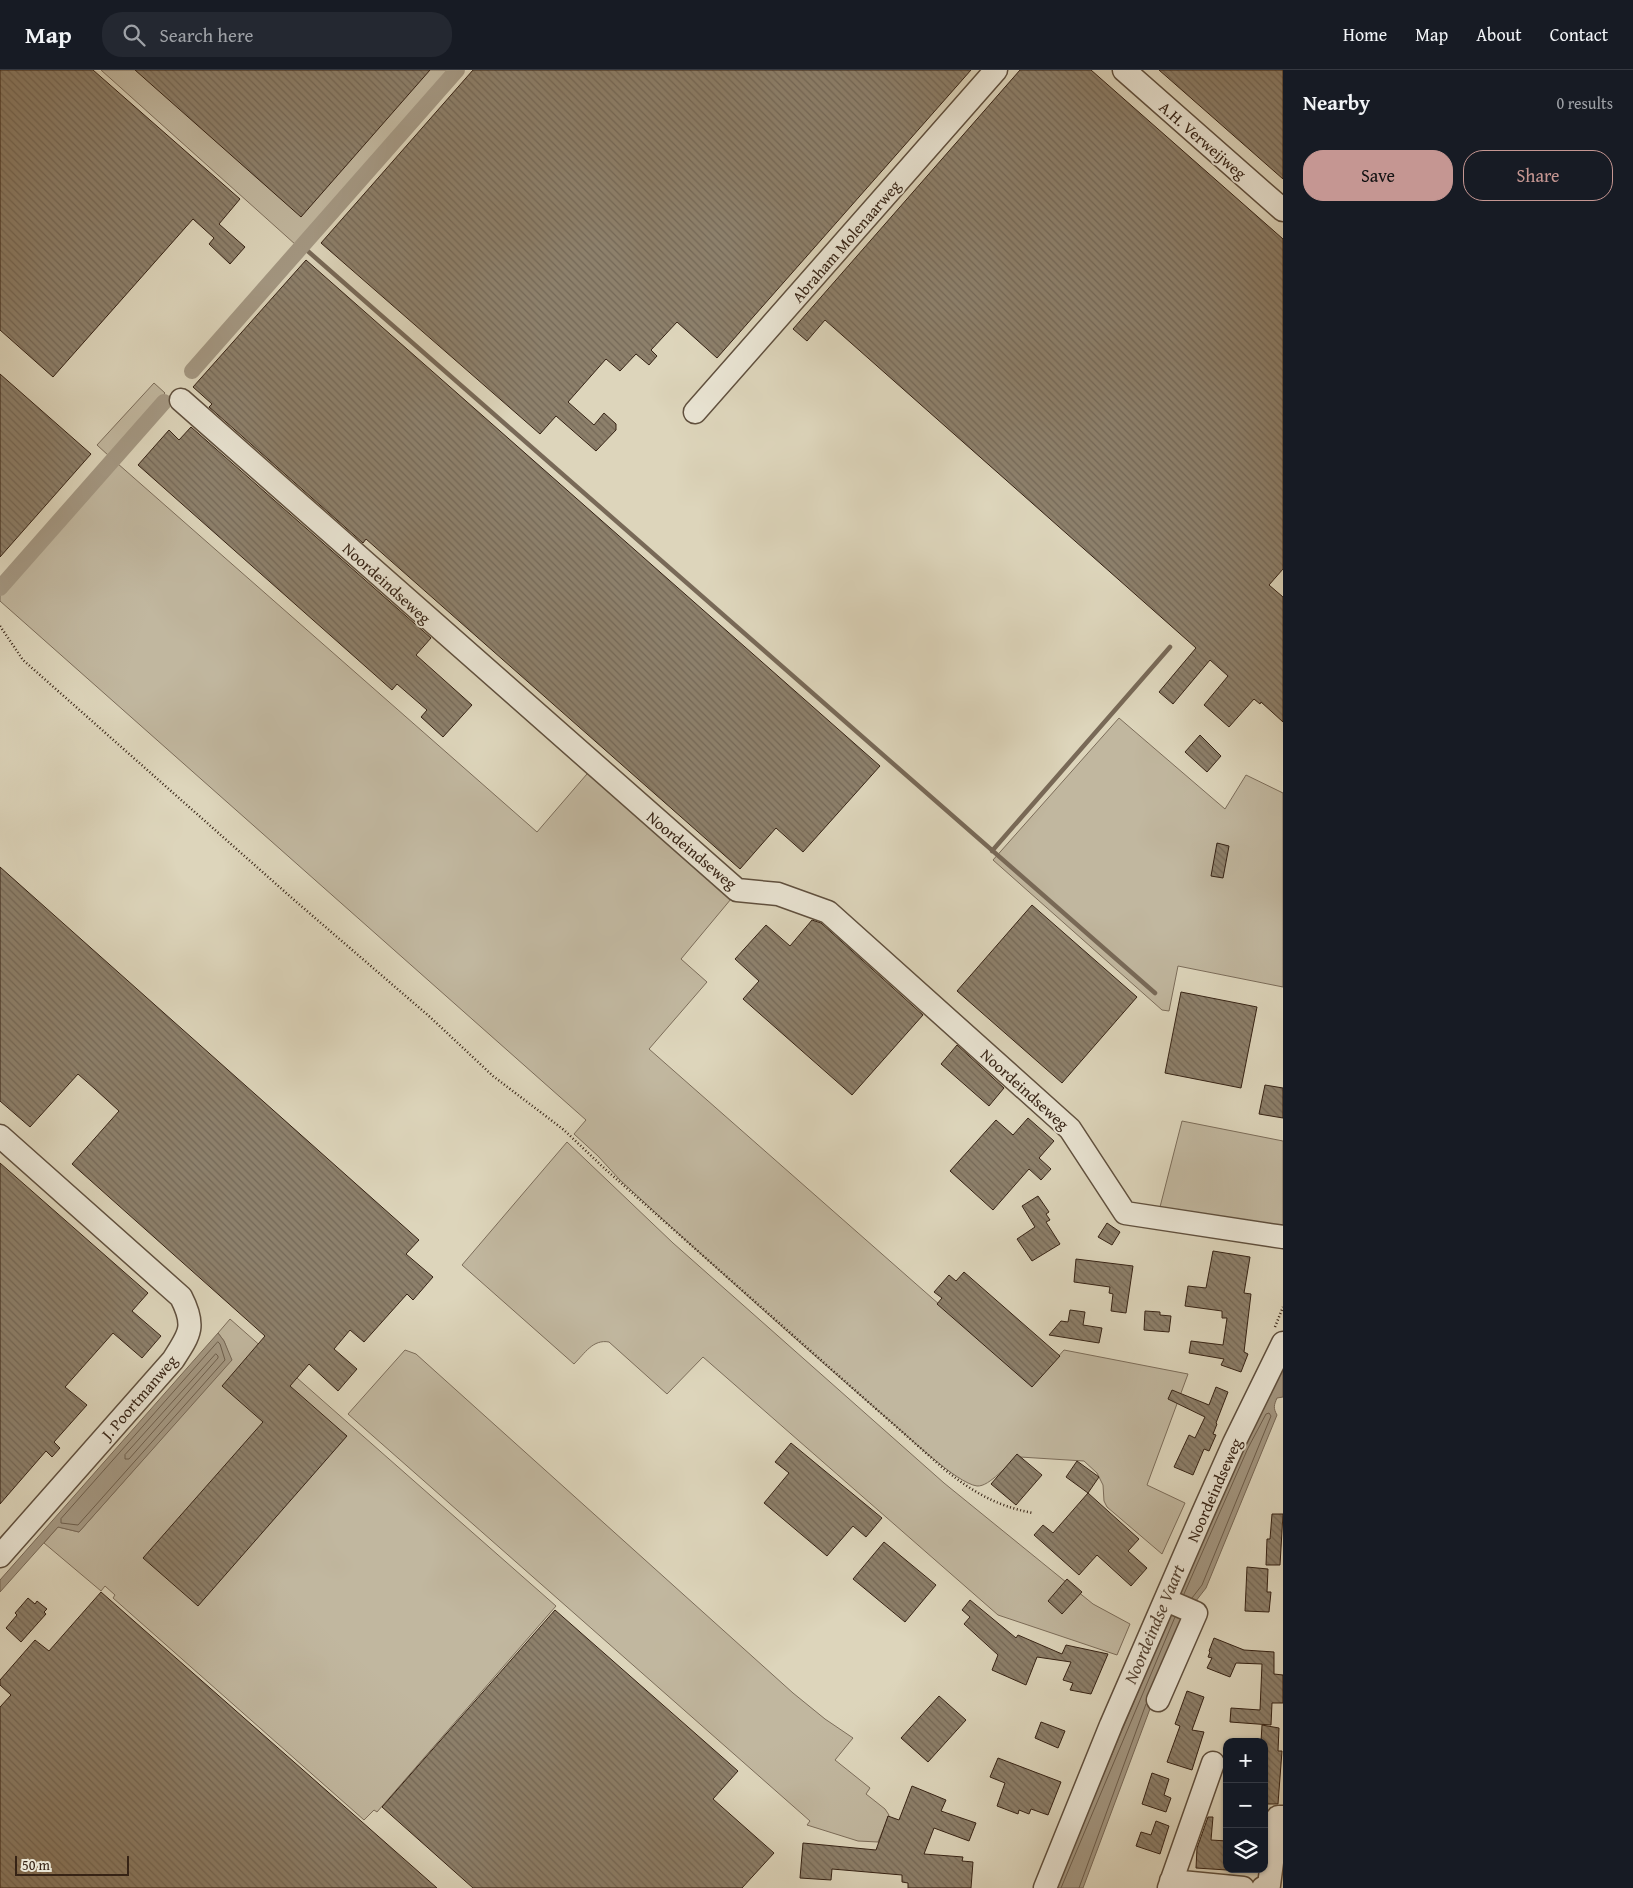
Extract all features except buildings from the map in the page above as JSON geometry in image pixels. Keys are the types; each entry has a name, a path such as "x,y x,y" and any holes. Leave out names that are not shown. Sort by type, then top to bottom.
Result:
{"street":[{"name":"Abraham Molenaarweg","path":"695,412 996,70"},
{"name":"A.H. Verweijweg","path":"1124,70 1283,210"},
{"name":"Noordeindseweg","path":"181,400 737,890 778,894 828,912 1070,1129 1125,1213 1283,1237"},
{"name":"J. Poortmanweg","path":"0,1136 181,1297 189,1312 191,1325 185,1341 173,1360 0,1556"},
{"name":"Noordeindseweg","path":"1045,1888 1110,1725 1176,1604 1234,1443 1283,1342"},
{"path":"1158,1700 1196,1613 1176,1604"},
{"path":"1213,1763 1170,1885 1243,1888"},
{"path":"1263,1888 1269,1885 1278,1817 1283,1817"}],"path":[{"path":"0,626 23,660 293,899 430,1017 493,1076 581,1145 604,1168 944,1469 970,1489 991,1501 1012,1509 1033,1513"}],"shaded area":[{"path":"101,70 451,70 296,245"},
{"path":"154,383 165,393 109,456 97,445"},
{"path":"109,456 537,832 593,767 736,893 681,959 707,982 649,1049 1032,1386 1064,1350 1188,1374 1147,1485 1185,1503 1162,1554 1107,1507 1104,1501 1103,1485 1097,1473 1084,1461 1020,1457 993,1479 977,1486 957,1477 932,1458 788,1332 620,1180 574,1134 586,1120 0,601 0,581"},
{"path":"1119,718 1225,809 1246,775 1283,793 1283,987 1178,966 1169,1011 1162,1010 993,860"},
{"path":"1182,1121 1283,1141 1283,1227 1160,1207"},
{"path":"567,1142 673,1243 944,1483 1093,1604 1130,1624 1117,1655 998,1615 703,1357 667,1394 609,1342 594,1345 574,1364 462,1265"},
{"path":"230,1319 556,1606 377,1812 374,1810 364,1820 113,1598 115,1595 105,1586 101,1591 44,1543 58,1527 79,1532 231,1360 224,1341 218,1333"},
{"path":"405,1350 416,1354 793,1693 825,1719 853,1738 835,1760 870,1788 866,1794 885,1809 889,1815 878,1842 858,1841 807,1825 810,1821 348,1414"}],"water":[{"path":"218,1333 224,1341 232,1360 79,1532 58,1527 0,1592 0,1580"},
{"path":"1283,1365 1283,1397 1277,1398 1274,1408 1277,1415 1206,1588 1192,1606 1169,1658 1083,1888 1056,1888 1177,1599 1244,1446 1266,1404"}],"waterway":[{"path":"192,371 457,70"},
{"path":"302,246 1155,993"},
{"path":"0,588 164,402"},
{"path":"992,851 1170,647"}],"water label":[{"name":"Noordeindse Vaart","path":"1154,1624"}]}
